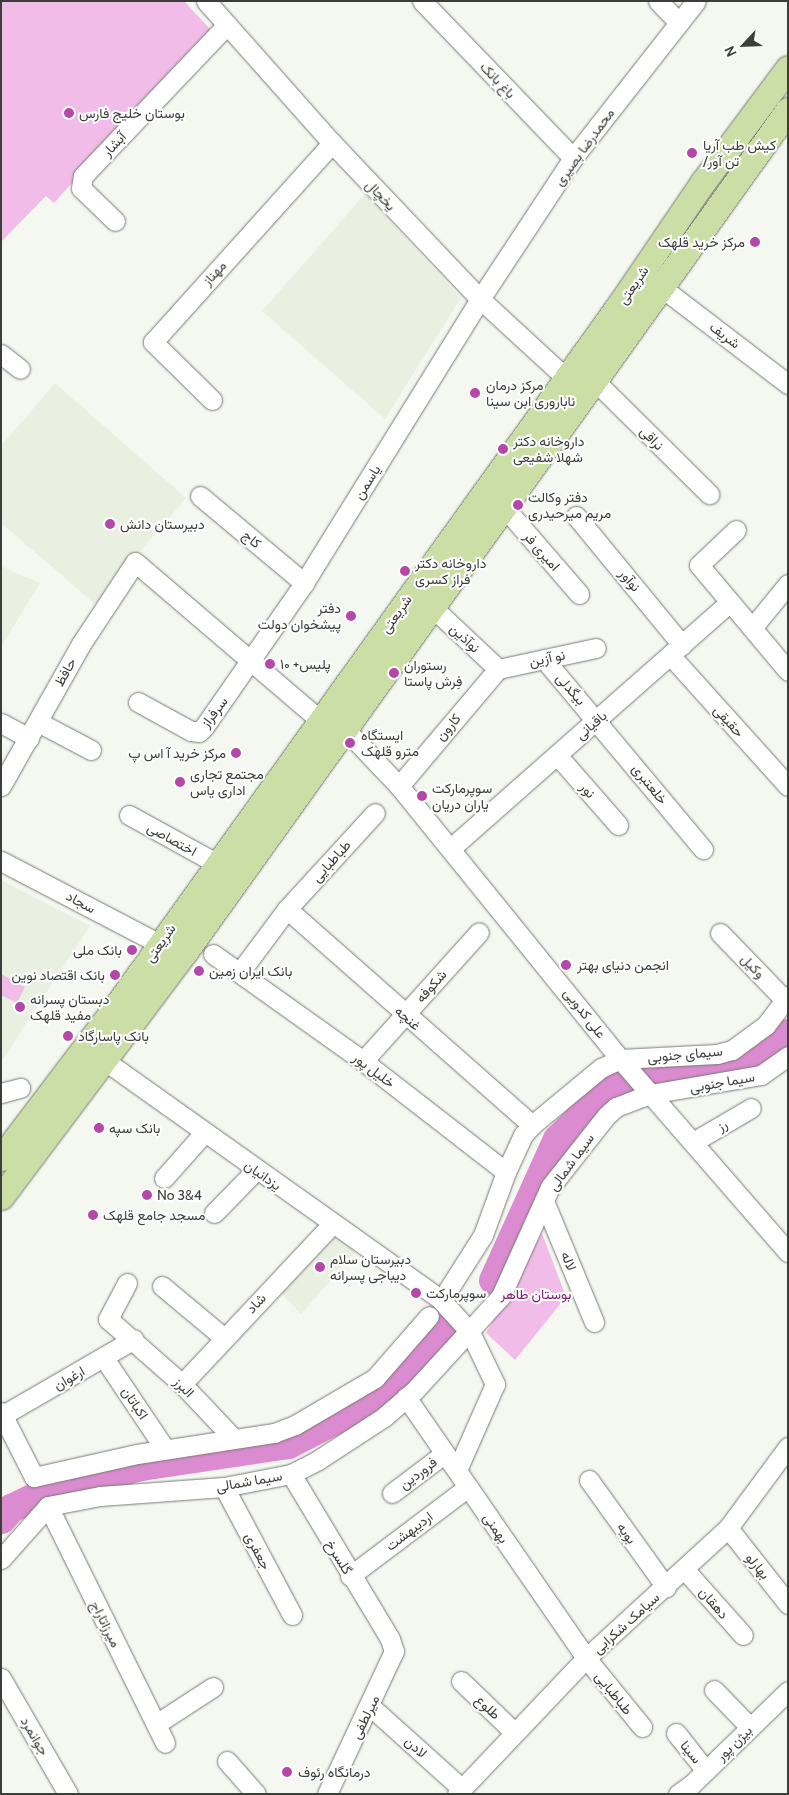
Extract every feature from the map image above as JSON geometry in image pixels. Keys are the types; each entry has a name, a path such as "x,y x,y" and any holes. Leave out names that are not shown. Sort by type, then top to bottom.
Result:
{"main road":[{"name":"شریعتی","path":"1,1197 95,1054 160,944 216,863 566,378 703,182 788,68"},
{"name":"شریعتی","path":"1,1158 95,1054 344,728 788,110"},
{"path":"566,378 591,386"}],"street":[{"name":"یخچال","path":"206,1 332,143 480,299 566,378"},
{"name":"باغ بانک","path":"422,1 573,158"},
{"path":"658,1 678,23"},
{"name":"محمدرضا بصیری","path":"480,299 573,158 696,1"},
{"name":"آبشار","path":"115,221 81,188 83,176 227,25"},
{"name":"مهناز","path":"212,400 153,342 332,143"},
{"name":"شریف","path":"661,287 788,384"},
{"name":"یاسمن","path":"251,662 304,583 480,299"},
{"path":"1,354 20,369"},
{"name":"نراقی","path":"591,386 709,494"},
{"name":"کاج","path":"200,496 304,583"},
{"name":"امیری فر","path":"504,507 580,594"},
{"name":"نوآور","path":"576,516 676,650"},
{"path":"736,530 698,564 788,671"},
{"name":"حافظ","path":"1,786 81,644 135,562 251,662"},
{"path":"752,628 788,584"},
{"name":"باقیانی","path":"451,848 730,602"},
{"name":"نوآذین","path":"432,607 498,669"},
{"name":"نو آزین","path":"498,669 596,648"},
{"name":"حقیقی","path":"676,650 788,786"},
{"name":"بیگدلی","path":"544,659 597,720"},
{"path":"251,662 319,719"},
{"name":"سرفراز","path":"138,702 191,731 199,732 251,662"},
{"name":"کارون","path":"400,786 498,669"},
{"name":"خلعتبری","path":"597,720 703,849"},
{"path":"38,722 91,750"},
{"path":"1,723 29,738"},
{"name":"علی کدویی","path":"344,728 400,786 620,1059 787,1249"},
{"name":"نور","path":"558,755 618,825"},
{"name":"طباطبایی","path":"287,909 375,813"},
{"name":"اختصاصی","path":"129,815 216,863"},
{"name":"سجاد","path":"1,861 160,944"},
{"path":"240,972 287,909"},
{"name":"غنچه","path":"287,909 532,1125"},
{"name":"شکوفه","path":"363,1061 479,932"},
{"name":"وکیل","path":"720,933 787,998"},
{"name":"خلیل‌ پور","path":"213,954 363,1061 506,1172"},
{"name":"سیمای جنوبی","path":"620,1059 717,1054 732,1050 766,1025 787,998"},
{"name":"یزدانیان","path":"95,1054 332,1224 445,1295 470,1332"},
{"name":"سیما جنوبی","path":"650,1094 761,1075 788,1056"},
{"path":"445,1295 483,1235 506,1172 523,1135 532,1125 601,1068 620,1059"},
{"path":"1,1093 20,1088"},
{"name":"سیما شمالی","path":"48,1506 100,1496 224,1487 291,1474 384,1417 470,1332 507,1287 550,1187 606,1116 616,1108 650,1094"},
{"name":"رز","path":"692,1142 751,1108"},
{"path":"164,1178 204,1133"},
{"path":"214,1213 256,1170"},
{"name":"لاله","path":"544,1201 594,1322"},
{"name":"شاد","path":"182,1384 223,1337 332,1224"},
{"name":"البرز","path":"127,1283 107,1317 134,1339 182,1384 232,1438"},
{"path":"162,1286 223,1337"},
{"path":"2,1414 34,1477 165,1449 274,1433 295,1425 375,1378 429,1316"},
{"path":"456,1470 495,1384 470,1332"},
{"name":"ارغوان","path":"2,1414 104,1358 134,1339"},
{"name":"اکباتان","path":"104,1358 165,1449"},
{"name":"بهمنی","path":"406,1397 586,1658"},
{"name":"سیامک شکرابی","path":"459,1791 586,1658 686,1570 728,1528 788,1447"},
{"name":"فروردین","path":"392,1492 445,1453"},
{"name":"گلسرخ","path":"291,1474 350,1576 390,1639"},
{"name":"بویه","path":"589,1480 666,1587"},
{"name":"جعفری","path":"224,1487 292,1615"},
{"name":"اردیبهشت","path":"350,1576 468,1487"},
{"path":"1,1560 48,1506"},
{"name":"میرزاتاراج","path":"48,1506 165,1743"},
{"name":"بهارلو","path":"728,1528 788,1604"},
{"name":"دهقان","path":"686,1570 742,1636"},
{"name":"میرلطفی","path":"327,1794 392,1661 394,1651 390,1639"},
{"name":"طباطبایی","path":"586,1658 642,1727"},
{"name":"جوانمرد","path":"1,1678 68,1794"},
{"name":"طلوع","path":"461,1681 514,1732"},
{"path":"156,1724 213,1687"},
{"path":"714,1690 750,1727"},
{"name":"بیژن پور","path":"689,1791 750,1727 786,1697"},
{"name":"لادن","path":"370,1706 459,1791"},
{"name":"سینا","path":"676,1733 706,1771"},
{"path":"227,1761 256,1794"}],"shaded area":[{"path":"365,194 461,298 385,419 262,311"},
{"path":"55,383 186,498 95,604 1,523 1,446"},
{"path":"1,566 40,583 1,647"},
{"name":"دبستان پسرانه مفید قلهک","path":"1,880 90,926 1,1062"},
{"name":"دبیرستان سلام دیباجی پسرانه","path":"333,1230 358,1249 301,1314 277,1289"}],"green space":[{"name":"بوستان خلیج فارس","path":"1,1 184,1 211,30 54,203 46,196 1,242"},
{"path":"1,974 25,987 17,1003 1,995"},
{"name":"بوستان طاهر","path":"542,1233 566,1297 515,1360 486,1333"}],"waterway":[{"path":"493,1280 557,1139 607,1090 620,1080 646,1073 749,1064 764,1057 788,1033"},
{"path":"1,1519 11,1508 40,1494 97,1477 141,1466 288,1444 389,1392 445,1328"}],"place":[{"name":"بوستان خلیج فارس","path":"69,113"},
{"name":"کیش طب آریا /تن آور","path":"692,153"},
{"name":"مرکز خرید قلهک","path":"755,242"},
{"name":"مرکز درمان ناباروری ابن سینا","path":"475,393"},
{"name":"داروخانه دکتر شهلا شفیعی","path":"503,449"},
{"name":"دفتر وکالت مریم میرحیدری","path":"518,505"},
{"name":"دبیرستان دانش","path":"110,524"},
{"name":"داروخانه دکتر فراز کسری","path":"405,571"},
{"name":"دفتر پیشخوان دولت","path":"351,616"},
{"name":"پلیس+ ۱۰","path":"270,664"},
{"name":"رستوران فِرش پاستا","path":"394,673"},
{"name":"ایستگاه مترو قلهک","path":"350,743"},
{"name":"مرکز خرید آ اس پ","path":"236,753"},
{"name":"مجتمع تجاری اداری یاس","path":"180,782"},
{"name":"سوپرمارکت یاران دریان","path":"422,796"},
{"name":"بانک ملی","path":"132,950"},
{"name":"انجمن دنیای بهتر","path":"566,965"},
{"name":"بانک ایران زمین","path":"199,971"},
{"name":"بانک اقتصاد نوین","path":"115,975"},
{"name":"دبستان پسرانه مفید قلهک","path":"20,1007"},
{"name":"بانک پاسارگاد","path":"68,1036"},
{"name":"بانک سپه","path":"99,1128"},
{"name":"No 3&4","path":"147,1195"},
{"name":"مسجد جامع قلهک","path":"93,1215"},
{"name":"دبیرستان سلام دیباجی پسرانه","path":"320,1267"},
{"name":"سوپرمارکت","path":"416,1293"},
{"name":"درمانگاه رئوف","path":"287,1772"}]}
